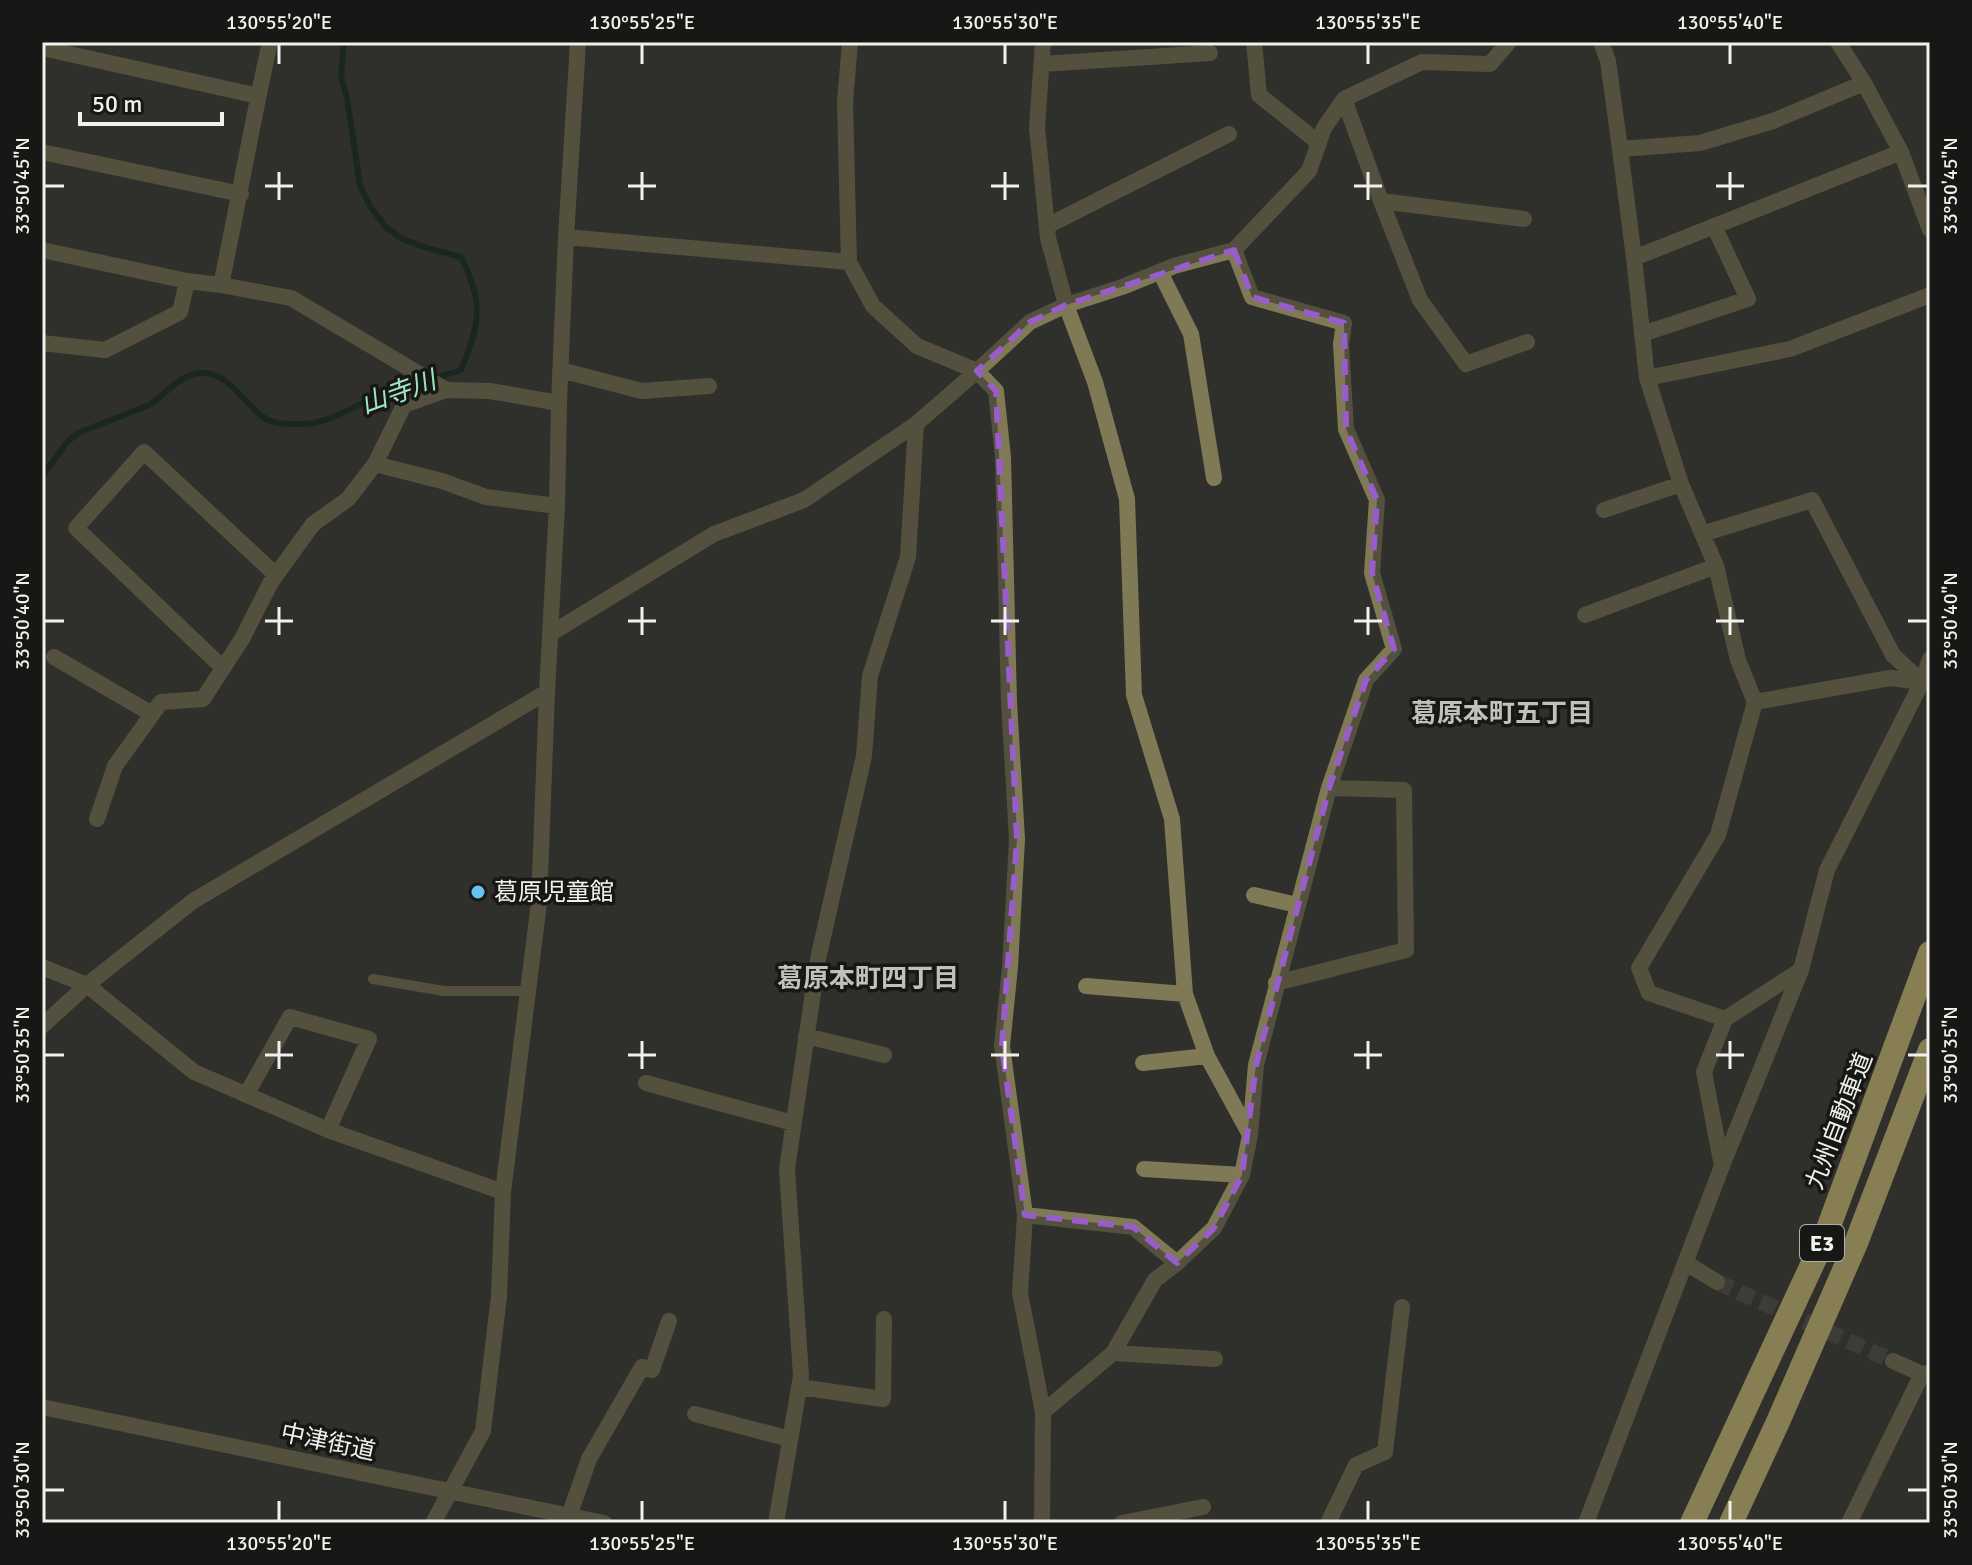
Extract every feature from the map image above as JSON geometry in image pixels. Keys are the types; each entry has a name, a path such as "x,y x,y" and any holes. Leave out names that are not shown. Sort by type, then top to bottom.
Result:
{"highway":[{"name":"九州自動車道","path":"1692,1523 1825,1237 1930,953"},
{"name":"E3","path":"1731,1523 1856,1243 1930,1050"}],"street":[{"path":"50,42 47,49 258,96"},
{"path":"221,285 270,42"},
{"path":"433,1523 483,1431 499,1296 503,1192 539,903 566,237 578,42"},
{"path":"850,42 845,102 849,262 873,306 917,346 977,371 996,391 1003,457 1009,702 1017,839 1002,1046 1025,1215 1020,1293 1043,1412 1042,1523"},
{"path":"1043,42 1037,127 1048,238 1066,305 1095,382 1127,499 1134,695 1172,819 1185,994 1207,1056 1250,1135"},
{"path":"1254,42 1259,95 1319,143"},
{"path":"550,634 714,534 804,500 916,424 1030,322 1066,305 1234,250 1309,171 1324,128 1344,99 1422,62 1490,64 1509,42"},
{"path":"1601,42 1608,61 1647,378 1681,484 1716,566 1738,660 1755,702 1718,835 1639,968 1649,993 1725,1019"},
{"path":"1838,42 1901,152 1930,230"},
{"path":"1042,64 1210,53"},
{"path":"1620,149 1700,143 1773,121 1864,83"},
{"path":"1344,99 1420,300 1466,364 1527,342"},
{"path":"1047,226 1229,134"},
{"path":"42,152 241,194"},
{"path":"1634,258 1901,152"},
{"path":"1381,201 1524,219"},
{"path":"1642,334 1748,299 1714,226"},
{"path":"566,237 849,262"},
{"path":"42,250 187,281 291,298 444,389"},
{"path":"1043,1412 1113,1353 1155,1280 1214,1228 1242,1175 1250,1135 1256,1065 1329,788 1366,680 1394,649 1372,573 1377,500 1346,429 1341,344 1344,323 1252,297 1234,250"},
{"path":"1160,272 1191,334 1214,478"},
{"path":"42,343 105,350 180,312 187,281"},
{"path":"1647,378 1790,349 1930,295"},
{"path":"560,370 642,391 709,386"},
{"path":"97,819 115,766 152,714 161,702 203,699 242,639 276,575 313,524 348,499 375,464 404,405 444,389 490,391 559,403"},
{"path":"776,1523 801,1376 787,1169 818,959 864,756 870,676 908,557 916,424"},
{"path":"223,668 76,528 144,452 276,575"},
{"path":"375,464 442,481 486,497 557,506"},
{"path":"1604,510 1681,484"},
{"path":"1702,534 1812,500 1893,655 1922,682"},
{"path":"1585,615 1716,566"},
{"path":"54,657 152,714"},
{"path":"1586,1523 1722,1166 1801,970 1827,870 1922,682 1930,659"},
{"path":"1755,702 1890,678 1922,682"},
{"path":"42,1026 87,985 193,901 547,692"},
{"path":"1276,983 1406,950 1404,790 1329,788"},
{"path":"1254,895 1297,905"},
{"path":"42,967 87,985 194,1072 328,1130 503,1192"},
{"path":"1722,1166 1704,1072 1725,1019 1801,970"},
{"path":"1086,986 1185,994"},
{"path":"246,1095 290,1017 369,1039 328,1130"},
{"path":"806,1036 884,1055"},
{"path":"1143,1063 1207,1056"},
{"path":"646,1083 793,1123"},
{"path":"1144,1169 1242,1175"},
{"path":"1025,1215 1133,1227 1177,1263"},
{"path":"1686,1263 1717,1282"},
{"path":"1328,1523 1356,1465 1385,1452 1402,1307"},
{"path":"799,1387 883,1399 884,1319"},
{"path":"569,1516 589,1459 642,1367 652,1370 669,1321"},
{"path":"1113,1353 1215,1359"},
{"path":"1849,1523 1926,1373 1893,1361"},
{"name":"中津街道","path":"42,1407 604,1523"},
{"path":"695,1414 790,1439"},
{"path":"1122,1523 1203,1507"}],"lane":[{"path":"373,979 444,991 528,991"}],"highlighted area":[{"path":"1234,250 1252,297 1344,323 1346,429 1377,500 1372,573 1394,649 1366,680 1329,788 1256,1065 1242,1175 1214,1228 1177,1263 1133,1227 1025,1215 1002,1046 1017,839 996,391 977,371 1030,322 1066,305"}],"waterway":[{"name":"山寺川","path":"42,477 66,443 78,433 149,405 182,379 194,374 205,373 224,380 267,419 299,424 322,421 374,398 461,370 477,313 473,287 461,257 402,239 386,227 370,206 360,185 341,77 344,42"}],"tunnel":[{"path":"1717,1282 1893,1361"}],"place":[{"name":"葛原児童館","path":"478,892"}],"district":[{"name":"葛原本町五丁目","path":"1502,713"},
{"name":"葛原本町四丁目","path":"868,978"}]}
